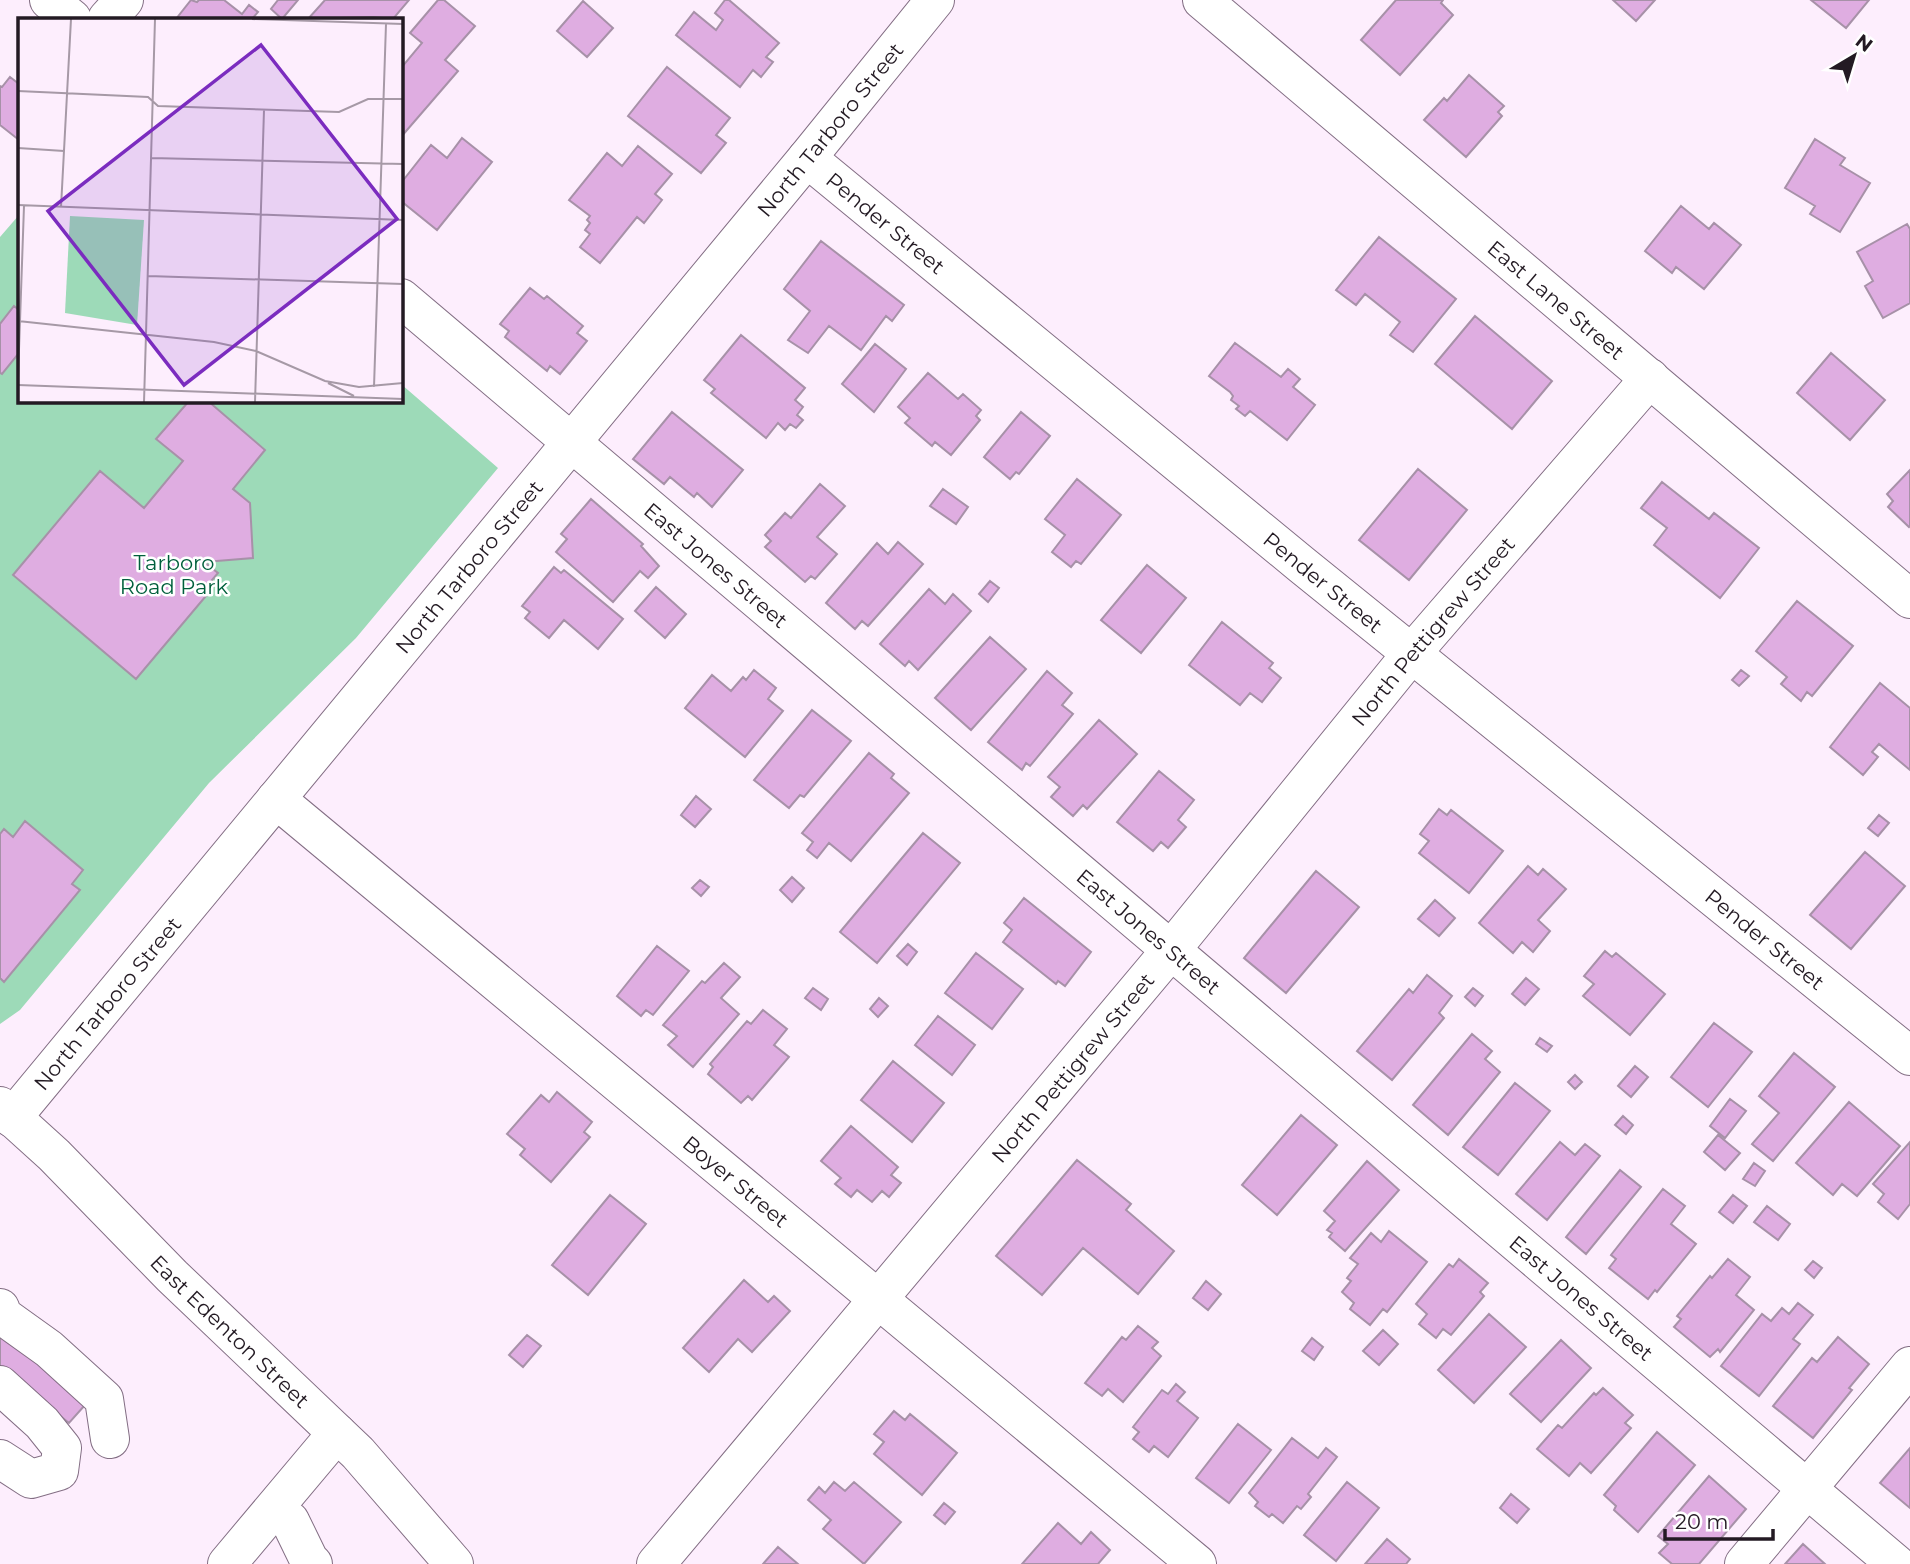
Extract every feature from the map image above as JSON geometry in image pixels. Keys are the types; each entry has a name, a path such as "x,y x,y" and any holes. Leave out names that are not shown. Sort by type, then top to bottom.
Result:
{"street":[{"path":"49,0 71,18"},
{"path":"108,18 124,0"},
{"name":"North Tarboro Street","path":"4,1118 276,799 935,0"},
{"name":"East Lane Street","path":"1202,0 1910,599"},
{"name":"Pender Street","path":"807,158 1910,1056"},
{"name":"East Jones Street","path":"402,299 1896,1564"},
{"name":"North Pettigrew Street","path":"656,1564 1171,950 1412,653 1650,378"},
{"name":"Boyer Street","path":"276,799 1197,1564"},
{"name":"East Edenton Street","path":"4,1118 54,1155 172,1276 358,1453 454,1564"},
{"path":"0,1308 3,1316 49,1349 104,1399 110,1439"},
{"path":"1744,1564 1910,1366"},
{"path":"0,1385 42,1423 62,1448 59,1471 31,1479 0,1459"},
{"path":"227,1564 337,1433"},
{"path":"290,1521 313,1564"}],"green space":[{"name":"Tarboro Road Park","path":"18,216 18,402 402,402 402,385 498,468 356,638 209,783 20,1010 0,1024 0,237"}],"building":[{"path":"191,0 224,0 242,14 249,5 258,12 253,18 177,18"},
{"path":"278,0 298,0 283,18 271,9"},
{"path":"325,0 409,0 394,18 309,18"},
{"path":"438,0 444,0 475,26 445,60 458,71 402,136 402,67 422,43 410,33"},
{"path":"725,0 729,0 779,43 766,57 773,62 761,77 753,70 740,87 676,35 694,12 716,30 723,20 715,13"},
{"path":"1396,0 1443,0 1441,3 1453,15 1400,75 1361,40"},
{"path":"1613,0 1655,0 1636,21"},
{"path":"1811,0 1869,0 1846,28"},
{"path":"583,1 613,28 587,57 557,31"},
{"path":"667,67 730,118 716,135 726,143 701,173 628,116"},
{"path":"1469,75 1504,106 1498,112 1502,116 1466,157 1424,120 1444,98 1447,101"},
{"path":"10,77 18,83 18,139 0,125 0,86"},
{"path":"462,138 492,162 437,230 402,202 402,182 431,145 447,158"},
{"path":"1815,139 1845,158 1840,165 1870,183 1840,232 1810,214 1815,206 1785,188"},
{"path":"638,146 672,174 655,194 662,200 644,223 637,217 600,263 580,247 590,234 585,230 590,223 587,220 590,216 569,200 607,153 622,166"},
{"path":"1681,206 1709,229 1714,223 1741,245 1704,289 1676,267 1672,273 1645,251"},
{"path":"1907,224 1910,229 1910,303 1883,318 1865,286 1873,281 1857,252"},
{"path":"1379,237 1456,299 1413,352 1390,335 1400,322 1365,294 1356,305 1336,290"},
{"path":"821,241 904,305 892,321 886,316 861,350 829,326 808,353 788,340 810,311 784,289"},
{"path":"530,288 544,299 547,296 583,326 577,333 587,341 560,374 550,366 547,371 505,337 509,331 500,324"},
{"path":"14,306 18,309 18,354 2,374 0,373 0,324"},
{"path":"1475,316 1552,381 1512,429 1435,364"},
{"path":"741,335 805,388 795,400 803,407 797,415 803,420 796,428 790,424 785,430 778,423 766,438 711,393 715,389 704,380"},
{"path":"1235,343 1281,377 1288,369 1300,379 1293,387 1315,405 1287,440 1250,411 1245,416 1236,409 1239,406 1231,400 1233,396 1230,392 1209,376"},
{"path":"875,344 906,369 874,412 842,384"},
{"path":"1831,353 1885,400 1850,440 1797,393"},
{"path":"928,373 958,399 963,394 981,410 976,416 980,420 951,455 935,442 932,446 905,423 910,418 898,407"},
{"path":"188,402 209,402 265,450 233,489 250,503 253,558 204,562 218,573 207,586 211,590 136,679 13,575 100,471 144,508 183,461 156,439"},
{"path":"672,412 743,470 712,507 697,493 694,497 670,477 664,484 633,459"},
{"path":"1021,412 1050,436 1019,474 1016,472 1010,479 984,457"},
{"path":"1418,469 1467,510 1409,580 1359,540"},
{"path":"1910,470 1909,527 1888,507 1893,501 1887,494"},
{"path":"1077,479 1121,515 1081,564 1076,561 1071,567 1052,552 1065,535 1045,519"},
{"path":"1662,482 1709,519 1714,513 1759,548 1720,598 1654,545 1667,528 1641,508"},
{"path":"820,484 845,506 817,537 837,554 815,579 811,576 805,582 765,547 771,541 765,535 785,513 791,518"},
{"path":"943,489 968,507 956,524 930,506"},
{"path":"591,499 643,544 641,546 659,566 648,578 640,571 613,602 556,552 567,539 561,534"},
{"path":"898,542 923,564 868,626 862,621 855,629 826,603 877,543 888,554"},
{"path":"1147,565 1186,598 1141,653 1101,620"},
{"path":"554,567 561,573 564,570 623,619 598,649 564,620 549,638 525,618 530,612 522,606"},
{"path":"990,581 999,588 988,602 979,594"},
{"path":"656,587 686,614 665,638 635,611"},
{"path":"929,589 945,604 953,594 971,611 918,670 909,661 905,666 880,644"},
{"path":"1797,601 1853,646 1812,696 1807,692 1801,701 1781,684 1787,677 1756,651"},
{"path":"1222,622 1273,663 1269,668 1281,678 1262,702 1250,693 1240,705 1189,665"},
{"path":"990,637 1026,669 971,730 935,698"},
{"path":"754,670 776,688 768,699 783,711 745,757 685,708 712,675 731,691 743,677 746,680"},
{"path":"1741,670 1749,676 1739,686 1732,680"},
{"path":"1047,671 1072,693 1062,705 1073,714 1030,766 1026,763 1022,770 988,742"},
{"path":"1880,683 1910,708 1910,770 1879,744 1872,752 1878,757 1863,775 1830,747"},
{"path":"812,710 851,741 804,797 800,795 789,808 754,780"},
{"path":"1099,720 1137,754 1087,809 1083,805 1073,816 1051,797 1060,787 1048,777"},
{"path":"869,753 894,774 891,778 909,793 851,861 829,843 817,858 807,850 813,842 802,833"},
{"path":"1159,771 1194,800 1178,820 1186,827 1168,848 1161,842 1153,851 1117,822"},
{"path":"696,796 711,809 695,827 681,815"},
{"path":"1439,809 1447,815 1451,810 1503,851 1469,893 1419,853 1429,841 1420,834"},
{"path":"1879,815 1889,823 1878,836 1868,828"},
{"path":"25,821 83,870 72,884 80,890 4,982 0,978 0,834 4,829 13,837"},
{"path":"923,833 960,863 877,963 840,932"},
{"path":"1865,852 1905,886 1851,949 1810,915"},
{"path":"1528,866 1538,875 1543,869 1566,889 1538,920 1550,931 1533,952 1522,942 1513,953 1479,923"},
{"path":"1316,871 1359,907 1286,993 1244,958"},
{"path":"792,877 804,888 792,902 780,890"},
{"path":"700,880 709,887 701,896 692,888"},
{"path":"1024,898 1091,952 1065,986 1058,981 1056,984 1003,942 1012,930 1004,923"},
{"path":"1435,900 1455,918 1439,936 1418,919"},
{"path":"908,944 917,952 907,965 897,956"},
{"path":"657,946 689,971 653,1015 646,1010 641,1016 617,996"},
{"path":"1605,951 1612,957 1616,953 1665,994 1630,1035 1583,996 1594,984 1584,976"},
{"path":"976,953 1023,989 992,1029 945,993"},
{"path":"724,963 740,977 721,998 739,1014 693,1067 668,1045 677,1036 663,1025 702,981 705,983"},
{"path":"1427,975 1452,996 1439,1013 1444,1018 1392,1080 1357,1051 1409,989 1413,993"},
{"path":"1526,978 1539,989 1525,1005 1512,994"},
{"path":"813,988 828,999 821,1010 805,998"},
{"path":"1473,988 1483,996 1475,1006 1465,997"},
{"path":"879,998 888,1006 878,1017 870,1009"},
{"path":"763,1010 787,1029 774,1045 789,1057 752,1100 748,1096 741,1103 708,1074 713,1067 710,1064 747,1021 751,1024"},
{"path":"938,1016 975,1045 952,1075 915,1045"},
{"path":"1714,1023 1752,1052 1708,1107 1671,1077"},
{"path":"1472,1034 1492,1051 1485,1059 1500,1072 1448,1135 1413,1105"},
{"path":"1540,1038 1552,1046 1547,1052 1536,1044"},
{"path":"1794,1053 1835,1087 1773,1161 1752,1144 1779,1113 1759,1096"},
{"path":"893,1061 944,1103 912,1142 861,1100"},
{"path":"1635,1066 1648,1077 1631,1097 1618,1086"},
{"path":"1575,1075 1582,1082 1575,1089 1568,1082"},
{"path":"1515,1083 1550,1111 1498,1175 1463,1147"},
{"path":"557,1092 592,1122 584,1132 590,1137 551,1182 520,1155 525,1149 507,1134 541,1095 549,1102"},
{"path":"1730,1099 1746,1111 1725,1138 1710,1126"},
{"path":"1849,1102 1900,1146 1857,1196 1842,1184 1833,1195 1796,1163"},
{"path":"1301,1115 1337,1145 1277,1215 1242,1185"},
{"path":"1623,1116 1633,1125 1626,1134 1615,1125"},
{"path":"851,1126 898,1167 891,1175 901,1183 889,1197 882,1191 872,1202 857,1190 851,1197 835,1184 841,1178 821,1161"},
{"path":"1718,1135 1740,1153 1725,1170 1704,1152"},
{"path":"1560,1142 1575,1155 1585,1144 1600,1156 1547,1220 1516,1194"},
{"path":"1910,1142 1910,1204 1898,1219 1878,1202 1884,1194 1873,1184"},
{"path":"1077,1160 1131,1204 1126,1210 1174,1251 1138,1294 1083,1248 1042,1295 996,1256"},
{"path":"1367,1161 1399,1190 1345,1251 1329,1237 1332,1233 1327,1230 1335,1221 1324,1211"},
{"path":"1754,1163 1765,1171 1755,1186 1743,1179"},
{"path":"1620,1170 1641,1187 1586,1254 1566,1237"},
{"path":"1663,1189 1685,1206 1671,1224 1696,1244 1657,1292 1655,1290 1648,1299 1609,1268 1616,1259 1611,1255"},
{"path":"610,1195 646,1224 588,1295 552,1265"},
{"path":"1733,1195 1747,1206 1733,1223 1719,1212"},
{"path":"1767,1206 1790,1224 1778,1240 1754,1222"},
{"path":"1389,1231 1427,1262 1387,1312 1383,1309 1370,1325 1350,1309 1354,1303 1342,1292 1351,1281 1347,1278 1358,1264 1350,1258 1371,1233 1381,1242"},
{"path":"1459,1259 1488,1283 1480,1292 1484,1296 1451,1335 1443,1329 1436,1338 1419,1324 1427,1314 1416,1304 1449,1264 1453,1267"},
{"path":"1728,1259 1750,1277 1736,1295 1754,1310 1720,1352 1718,1349 1710,1357 1674,1327 1681,1319 1677,1316"},
{"path":"1813,1261 1822,1268 1814,1278 1805,1270"},
{"path":"744,1280 768,1302 774,1296 790,1311 752,1352 738,1339 709,1372 683,1348"},
{"path":"1206,1281 1221,1294 1208,1310 1193,1298"},
{"path":"1798,1303 1813,1315 1793,1339 1800,1344 1759,1396 1721,1366 1762,1314 1771,1321 1782,1308 1789,1314"},
{"path":"1489,1314 1526,1347 1474,1403 1438,1370"},
{"path":"0,1325 85,1405 69,1423 0,1368"},
{"path":"1138,1326 1158,1342 1152,1348 1161,1356 1123,1402 1108,1389 1102,1396 1085,1383 1122,1337 1126,1340"},
{"path":"1383,1330 1398,1344 1379,1365 1363,1351"},
{"path":"527,1335 541,1346 523,1367 509,1355"},
{"path":"1838,1337 1869,1364 1849,1388 1852,1390 1813,1438 1773,1406 1812,1358 1817,1362"},
{"path":"1312,1338 1323,1347 1314,1360 1302,1351"},
{"path":"1561,1340 1591,1368 1541,1422 1510,1394"},
{"path":"1176,1384 1185,1392 1177,1401 1198,1418 1168,1457 1154,1446 1149,1452 1133,1439 1139,1432 1133,1427 1162,1390 1168,1394"},
{"path":"1603,1388 1633,1415 1625,1423 1631,1428 1591,1473 1580,1463 1569,1476 1537,1449 1558,1425 1562,1428 1594,1393 1596,1395"},
{"path":"894,1411 905,1420 910,1414 957,1453 922,1495 874,1454 884,1442 874,1434"},
{"path":"1238,1424 1271,1450 1229,1503 1196,1478"},
{"path":"1657,1432 1695,1465 1638,1532 1614,1510 1616,1506 1604,1495"},
{"path":"1292,1438 1318,1458 1326,1448 1337,1457 1308,1494 1311,1497 1301,1509 1297,1506 1283,1523 1272,1514 1269,1517 1255,1506 1258,1502 1249,1493"},
{"path":"1910,1448 1910,1508 1880,1483"},
{"path":"1709,1476 1746,1509 1699,1564 1672,1564 1659,1553 1668,1544 1658,1536"},
{"path":"834,1482 845,1491 854,1482 901,1522 864,1564 823,1529 831,1520 808,1500 819,1487 825,1493"},
{"path":"1347,1482 1379,1508 1336,1561 1304,1535"},
{"path":"1511,1494 1529,1509 1517,1523 1500,1508"},
{"path":"944,1503 955,1512 945,1524 934,1515"},
{"path":"1058,1523 1081,1544 1091,1532 1110,1550 1098,1564 1022,1564"},
{"path":"1387,1539 1410,1559 1406,1564 1365,1564"},
{"path":"1803,1544 1825,1564 1785,1564"},
{"path":"778,1547 798,1564 763,1564"}]}
